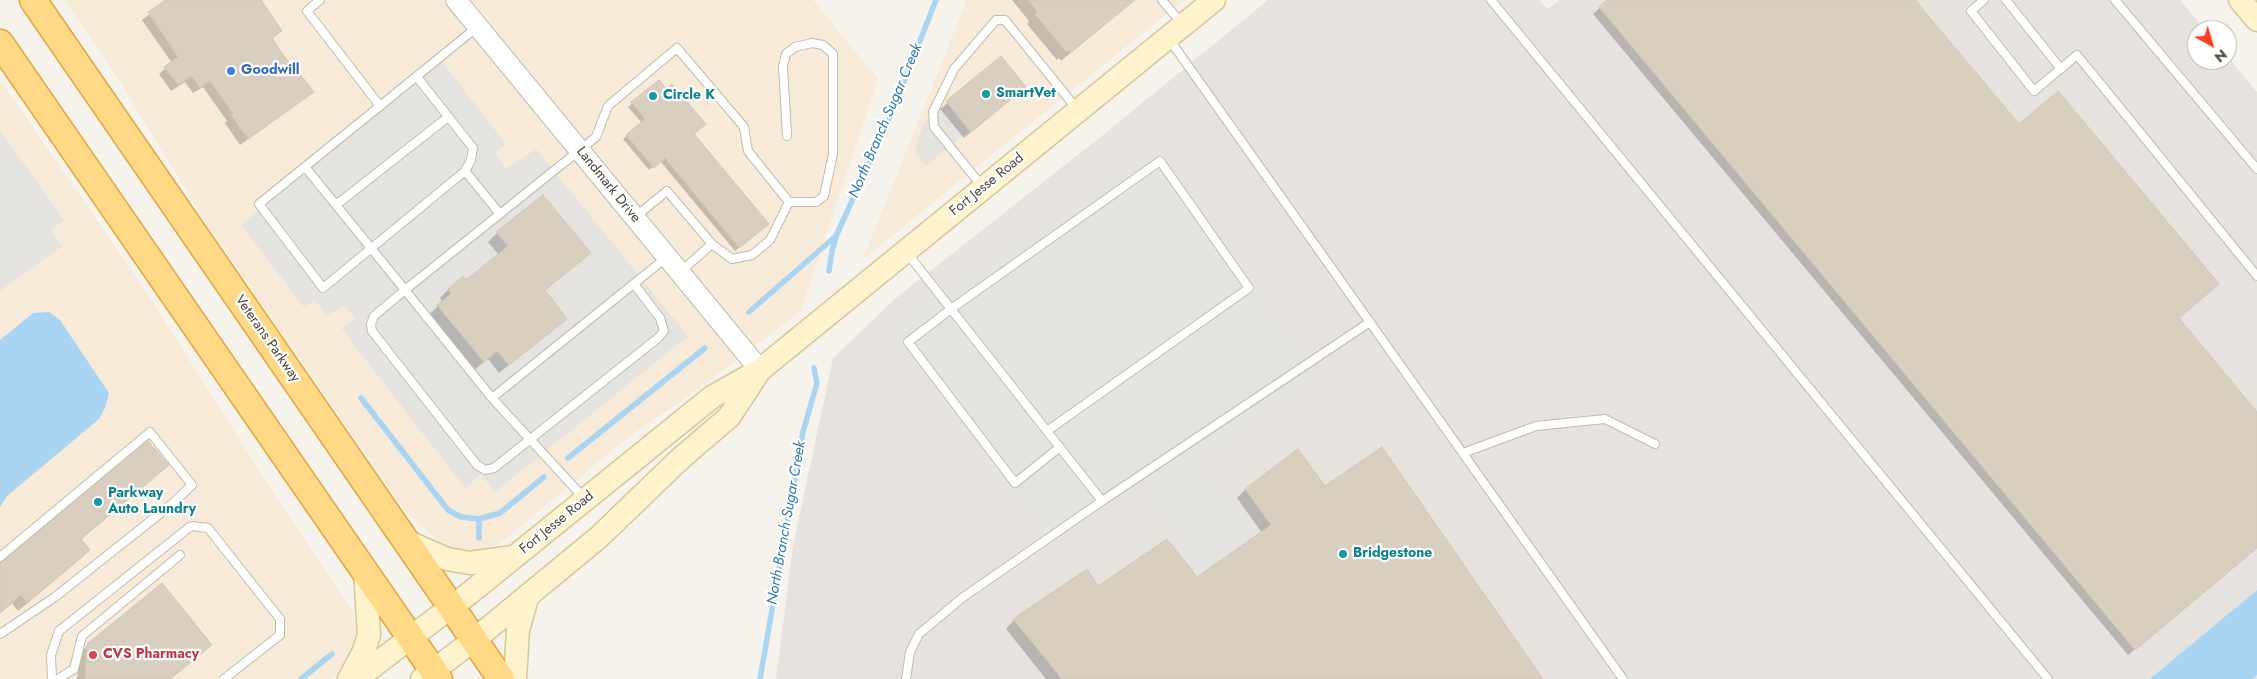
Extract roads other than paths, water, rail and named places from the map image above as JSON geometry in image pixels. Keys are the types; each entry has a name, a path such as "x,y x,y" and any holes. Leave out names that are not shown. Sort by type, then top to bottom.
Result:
{"highway":[{"name":"Veterans Parkway","path":"33,0 500,679"},
{"path":"0,43 365,571 410,638 431,676"}],"main road":[{"name":"Fort Jesse Road","path":"356,679 452,607 712,397 760,370 1214,0"},
{"path":"2240,0 2257,20"},
{"name":"Fort Jesse Road","path":"431,676 599,537 680,459 729,416 760,370"},
{"path":"406,541 447,559 470,563 514,557"},
{"path":"349,679 363,653 368,635 365,571"},
{"path":"515,679 518,630 528,596"}],"street":[{"name":"Landmark Drive","path":"456,0 760,370"}],"lane":[{"path":"320,0 307,11 380,106"},
{"path":"1162,0 1176,31 1370,322 1623,679"},
{"path":"1492,0 2048,679"},
{"path":"1984,0 1971,11 2034,91 2077,56 2257,276"},
{"path":"2006,0 2061,69"},
{"path":"2115,0 2257,169"},
{"path":"984,188 934,127 933,119 934,112 954,70 996,20 1005,20 1078,110"},
{"path":"417,77 473,148 471,160 465,171 323,288 259,204 478,26"},
{"path":"787,136 783,66 786,54 795,47 812,43 823,45 833,54 833,154 828,179 824,196 816,202 789,202"},
{"path":"634,284 660,318 664,331 635,357 494,468 485,470 477,465 372,331 371,324 374,316 596,137 608,106 677,48 744,127 748,151 789,202"},
{"path":"336,205 448,117"},
{"path":"1047,431 1249,288 1160,161 951,309 908,342 1015,483 1060,447"},
{"path":"305,167 492,398 585,499"},
{"path":"465,171 500,214"},
{"path":"634,217 667,191 712,244 732,258 752,255 770,240 789,202"},
{"path":"680,273 712,244"},
{"path":"906,251 1102,501"},
{"path":"492,398 667,257"},
{"path":"906,679 910,652 919,634 962,598 1102,501 1370,322"},
{"path":"1463,453 1536,426 1605,419 1655,444"},
{"path":"0,557 150,432 192,485 172,504 55,598 0,634"},
{"path":"52,679 50,655 59,630 191,526 208,528 280,619 280,635 224,679"},
{"path":"58,679 74,669 82,636 180,555"}],"water":[{"path":"49,312 60,320 109,393 105,408 99,419 7,496 0,507 0,340 33,313"},
{"path":"2257,590 2257,675 2252,679 2150,679"}],"waterway":[{"name":"North Branch Sugar Creek","path":"829,271 837,234 892,112 936,0"},
{"path":"749,312 836,236"},
{"path":"568,458 705,348"},
{"name":"North Branch Sugar Creek","path":"760,679 803,432 817,383 814,368"},
{"path":"361,398 448,510 461,517 479,519 500,513 544,477"},
{"path":"479,519 479,538"},
{"path":"301,679 332,654"}],"place":[{"name":"Goodwill","path":"231,71"},
{"name":"SmartVet","path":"986,94"},
{"name":"Circle K","path":"653,96"},
{"name":"Parkway Auto Laundry","path":"98,502"},
{"name":"Bridgestone","path":"1343,554"},
{"name":"CVS Pharmacy","path":"93,655"}]}
